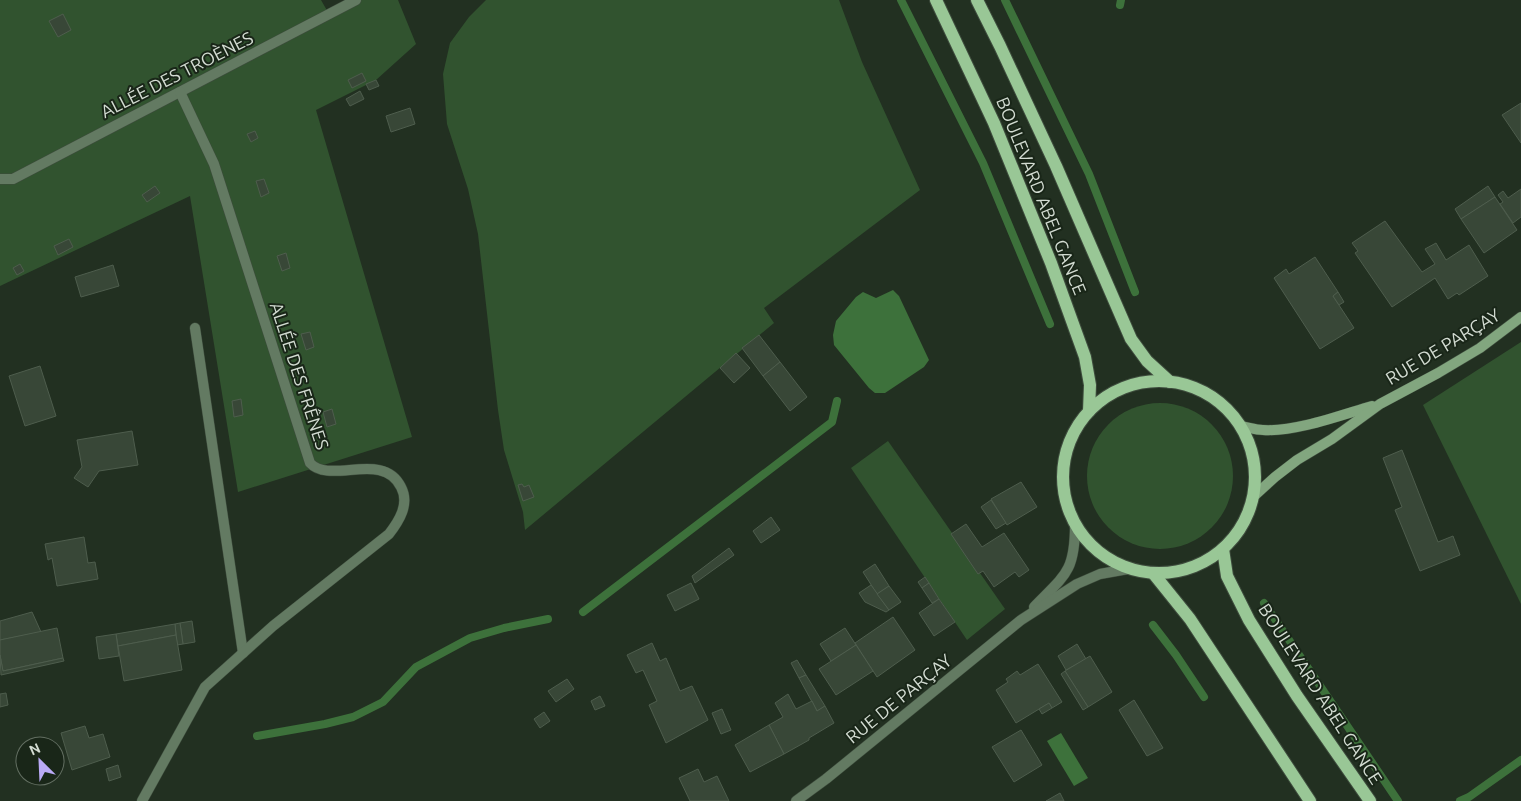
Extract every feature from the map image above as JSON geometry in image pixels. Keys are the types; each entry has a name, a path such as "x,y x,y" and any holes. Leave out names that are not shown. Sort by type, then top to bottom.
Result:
{"main road":[{"name":"BOULEVARD ABEL GANCE","path":"936,0 994,123 1051,263 1086,364 1090,386 1089,411"},
{"name":"BOULEVARD ABEL GANCE","path":"977,0 1048,149 1131,339 1147,361 1170,382"},
{"path":"1170,382 1197,389 1226,409 1240,426 1250,446 1255,468 1255,482 1253,497 1242,525 1223,549 1211,558 1190,568 1168,573 1153,573 1128,569 1112,562 1085,539 1075,525 1064,496 1064,466 1066,451 1072,436 1089,411 1118,390 1135,384 1170,382"},
{"name":"BOULEVARD ABEL GANCE","path":"1223,549 1227,576 1249,620 1297,696 1370,801"},
{"path":"1153,573 1190,619 1310,801"}],"street":[{"name":"ALLÉE DES TROÈNES","path":"0,179 13,178 356,0"},
{"name":"ALLÉE DES FRÊNES","path":"142,801 205,687 273,626 389,534 398,521 404,504 403,491 398,480 373,469 358,468 322,471 314,468 310,462 214,164 180,92"},
{"name":"RUE DE PARÇAY","path":"1253,497 1275,476 1332,439 1380,404 1480,348 1521,317"},
{"path":"195,328 243,653"},
{"name":"RUE DE PARÇAY","path":"1240,426 1264,430 1284,429 1380,404"},
{"name":"RUE DE PARÇAY","path":"796,801 826,779 1021,620 1067,573 1073,559 1075,525"},
{"name":"RUE DE PARÇAY","path":"1021,620 1077,584 1100,574 1128,569"}],"shaded area":[{"path":"0,0 321,0 329,14 356,0 398,0 416,44 376,80 316,110 412,437 238,492 190,196 0,286"},
{"path":"486,0 839,0 862,62 920,190 764,308 774,323 525,530 523,512 504,450 478,234 468,189 447,124 443,74 450,43 469,17"},
{"path":"893,290 899,296 929,360 924,367 885,393 875,393 834,345 833,335 836,321 856,297 863,292 876,298"},
{"path":"1521,342 1521,604 1423,405"},
{"path":"1160,403 1188,409 1200,415 1211,425 1221,436 1227,448 1233,476 1227,504 1221,516 1211,527 1200,537 1188,543 1160,549 1132,543 1120,537 1109,527 1099,516 1093,504 1087,476 1093,448 1099,436 1109,425 1120,415 1132,409"},
{"path":"888,441 1005,609 967,640 851,468"},
{"path":"1061,733 1088,778 1074,786 1047,741"}],"building":[{"path":"63,14 71,30 58,37 49,21"},
{"path":"362,73 366,81 352,88 348,80"},
{"path":"376,80 379,86 369,90 366,84"},
{"path":"360,91 364,99 350,106 346,99"},
{"path":"1521,103 1521,143 1502,115"},
{"path":"410,108 415,124 391,132 386,116"},
{"path":"255,131 258,138 251,142 247,134"},
{"path":"264,179 269,193 261,197 256,181"},
{"path":"155,186 160,193 147,202 142,195"},
{"path":"1488,186 1495,197 1461,219 1455,209"},
{"path":"1521,189 1521,217 1513,223 1500,204 1503,202 1498,195 1503,191 1508,198"},
{"path":"1495,197 1517,230 1484,253 1461,219"},
{"path":"1385,221 1422,272 1435,264 1425,249 1436,243 1446,260 1469,245 1488,276 1459,295 1457,293 1448,299 1435,278 1392,307 1355,253 1358,251 1352,243"},
{"path":"69,239 73,247 58,255 54,246"},
{"path":"286,253 290,268 282,271 277,256"},
{"path":"1315,257 1338,292 1333,296 1354,328 1320,349 1274,278 1286,269 1289,274"},
{"path":"20,264 24,271 17,275 13,268"},
{"path":"113,265 119,286 81,297 75,277"},
{"path":"1338,292 1344,302 1339,305 1333,296"},
{"path":"310,332 314,347 306,350 301,334"},
{"path":"759,335 780,362 763,376 742,348"},
{"path":"736,353 750,368 734,383 720,368"},
{"path":"780,362 807,397 790,411 763,376"},
{"path":"40,366 56,416 25,426 9,376"},
{"path":"241,399 243,415 234,417 232,401"},
{"path":"332,409 336,424 327,427 323,412"},
{"path":"132,431 138,465 99,471 88,487 74,478 82,467 77,440"},
{"path":"1402,450 1438,542 1453,536 1460,555 1420,571 1395,510 1402,507 1383,458"},
{"path":"1021,482 1037,507 1007,525 991,499"},
{"path":"522,484 524,487 529,485 534,497 523,501 518,485"},
{"path":"991,500 1006,523 996,529 981,507"},
{"path":"771,517 780,530 761,543 753,531"},
{"path":"966,524 982,547 1004,533 1029,570 1019,577 1015,572 994,587 983,571 978,574 951,534"},
{"path":"84,537 88,563 95,562 98,579 57,586 52,558 48,560 45,544"},
{"path":"729,548 734,555 695,583 692,576"},
{"path":"875,564 889,586 877,594 863,572"},
{"path":"925,577 929,583 922,588 918,582"},
{"path":"691,583 699,599 675,611 667,595"},
{"path":"929,583 939,599 932,603 922,588"},
{"path":"871,585 889,610 886,612 865,602 859,593"},
{"path":"889,586 901,602 889,610 877,594"},
{"path":"939,599 955,622 934,636 919,613"},
{"path":"32,612 41,632 0,640 0,621"},
{"path":"893,617 915,650 877,677 855,643"},
{"path":"192,621 195,642 183,644 180,623"},
{"path":"180,623 183,644 177,645 175,624"},
{"path":"175,624 176,635 118,646 116,634"},
{"path":"57,628 63,658 3,671 0,640"},
{"path":"845,628 856,645 831,661 820,644"},
{"path":"116,634 119,656 99,659 96,637"},
{"path":"176,635 182,670 124,681 118,646"},
{"path":"652,643 660,661 666,658 680,691 692,686 708,720 666,743 649,705 657,701 643,670 636,673 627,655"},
{"path":"1077,644 1086,659 1066,670 1058,656"},
{"path":"856,645 873,671 836,695 819,669"},
{"path":"0,655 3,671 63,658 64,661 1,675"},
{"path":"1090,656 1112,692 1088,707 1065,671"},
{"path":"797,660 806,675 799,678 791,663"},
{"path":"1038,664 1062,702 1052,708 1049,703 1016,723 996,690 1008,682 1006,679 1017,671 1020,675"},
{"path":"1065,671 1088,707 1083,710 1061,674"},
{"path":"806,675 825,706 817,711 799,678"},
{"path":"567,679 574,689 556,702 548,691"},
{"path":"6,693 8,705 0,707 0,694"},
{"path":"788,694 796,709 812,701 817,711 825,706 834,723 784,754 769,725 783,717 775,703"},
{"path":"600,696 605,706 595,710 591,701"},
{"path":"1134,700 1163,748 1147,756 1119,710"},
{"path":"1049,703 1052,708 1042,714 1039,709"},
{"path":"722,709 731,730 721,734 712,713"},
{"path":"544,712 550,721 540,728 534,719"},
{"path":"769,725 784,754 750,772 735,745"},
{"path":"85,726 89,738 103,734 110,757 72,770 65,746 65,736 62,736 61,733"},
{"path":"1021,730 1042,765 1014,782 992,747"},
{"path":"118,765 121,777 109,781 106,769"},
{"path":"698,769 704,782 717,776 729,801 690,801 679,778"},
{"path":"1060,793 1064,801 1046,801"}],"waterway":[{"path":"901,0 983,163 1050,324"},
{"path":"1005,0 1089,174 1135,292"},
{"path":"1120,5 1121,0"},
{"path":"583,612 832,422 837,401"},
{"path":"1264,603 1398,801"},
{"path":"257,736 353,717 383,702 416,667 470,638 504,628 548,619"},
{"path":"1153,625 1204,697"},
{"path":"1460,801 1469,797 1521,760"}]}
